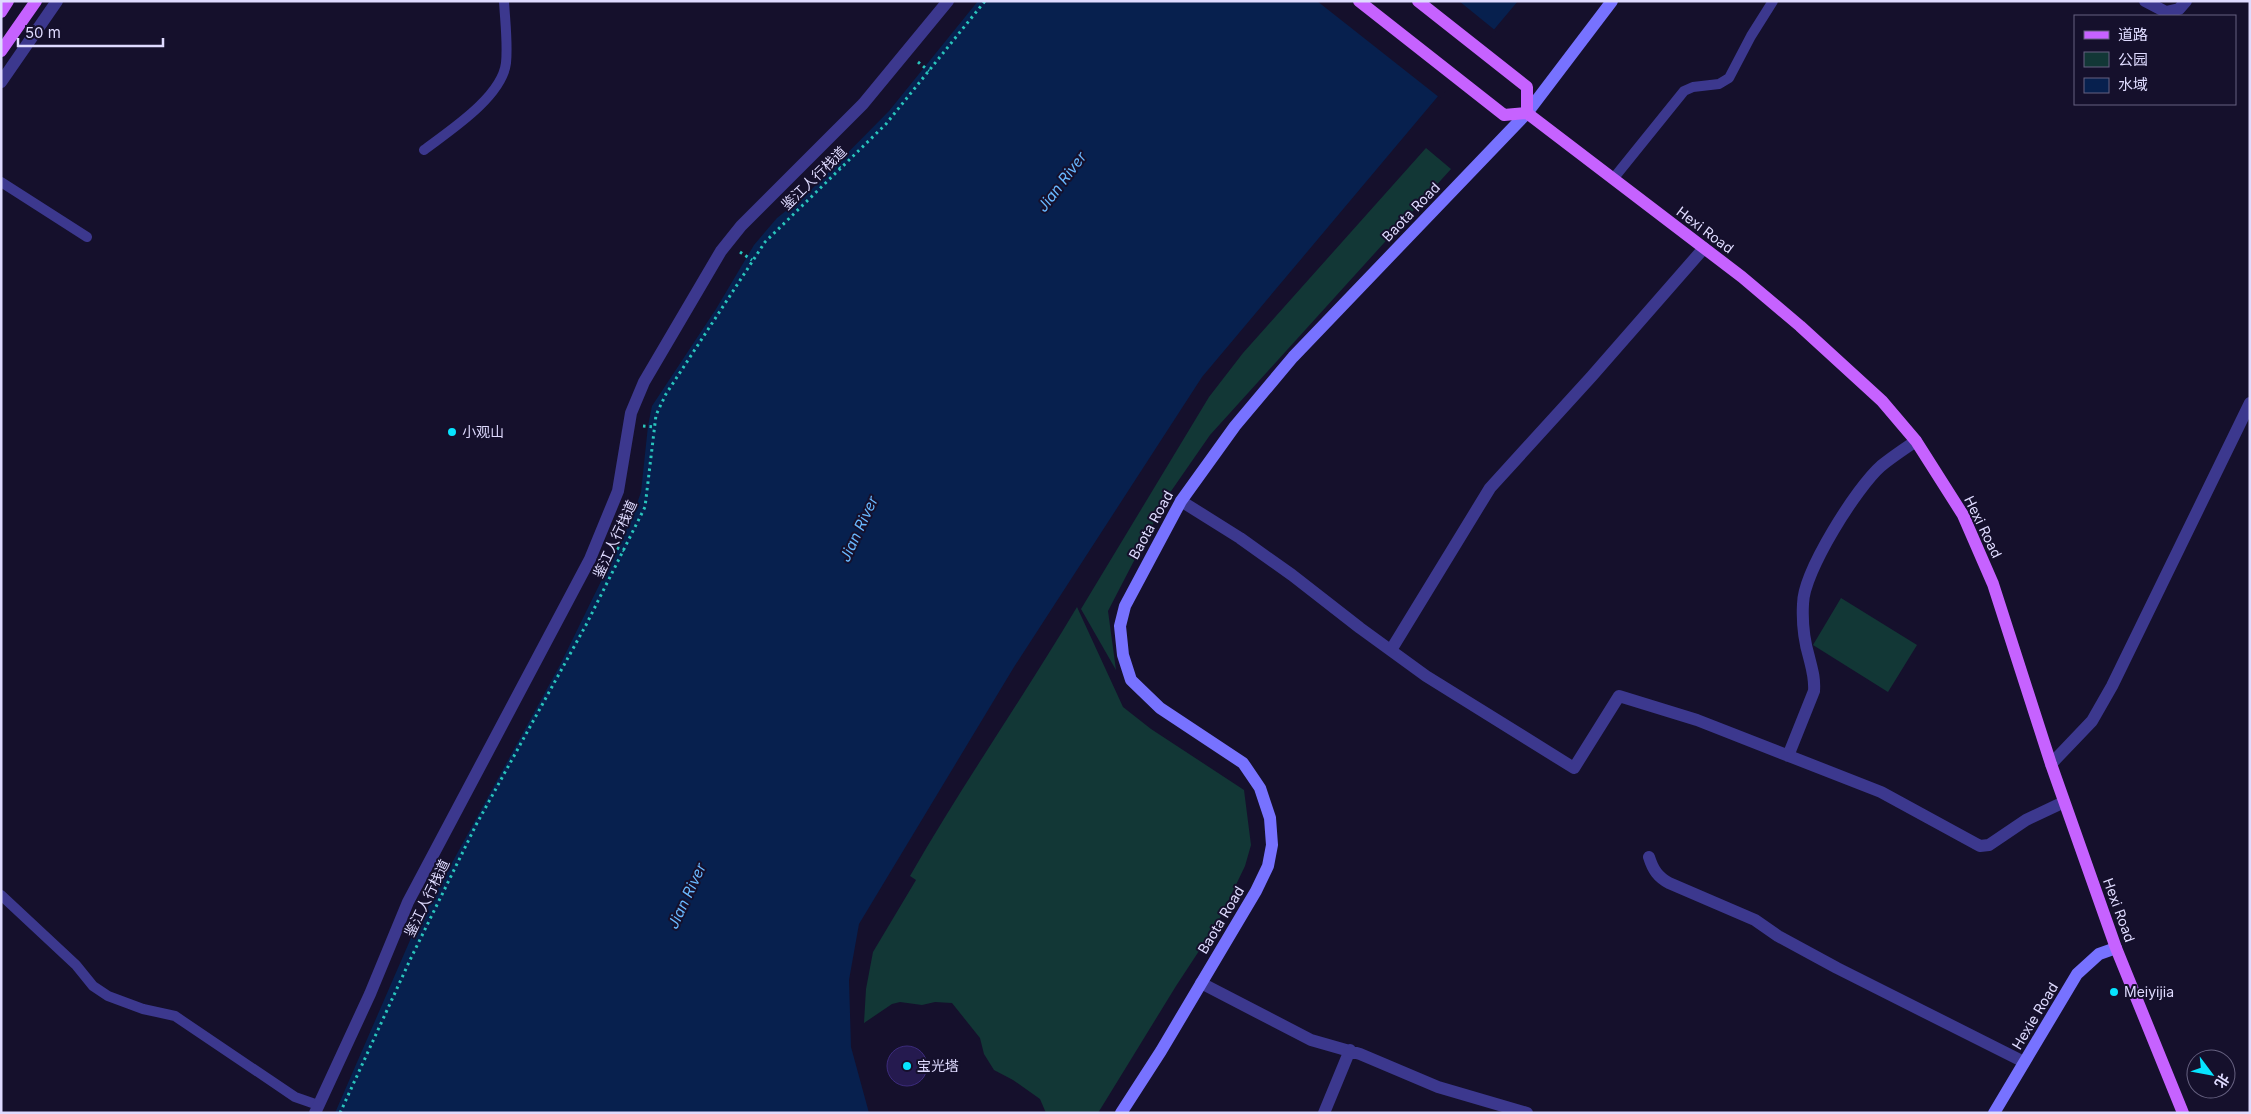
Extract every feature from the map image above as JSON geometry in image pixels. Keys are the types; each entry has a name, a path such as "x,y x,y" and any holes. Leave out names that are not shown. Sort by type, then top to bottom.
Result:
{"main road":[{"path":"1,12 8,1"},
{"path":"1,52 36,1"},
{"path":"1359,1 1504,115 1527,113 1527,87 1418,1"},
{"name":"Hexi Road","path":"1527,113 1704,248 1800,326 1882,401 1916,441 1963,515 1993,584 2051,764 2116,948 2183,1113"}],"street":[{"path":"1,82 57,1"},
{"path":"317,1109 408,902 590,559 618,491 630,419 644,382 721,251 741,226 863,104 948,1"},
{"name":"Baota Road","path":"1120,1113 1256,891 1268,866 1272,845 1270,818 1260,788 1243,763 1160,708 1131,680 1123,655 1120,626 1125,606 1181,501 1235,426 1293,357 1527,113 1612,1"},
{"path":"2145,1 2166,12 2179,9 2186,1"},
{"path":"1391,650 1490,488 1592,376 1704,248"},
{"path":"2051,764 2092,721 2112,686 2250,403"},
{"path":"1788,756 1811,702 1815,686 1803,625 1803,601 1808,580 1825,547 1861,488 1881,466 1916,441"},
{"path":"1181,501 1285,570 1426,676 1574,768 1619,696 1697,720 1880,792 1980,846 1990,845 2026,820 2064,802"},
{"path":"1649,857 1654,870 1661,878 1670,883 1754,920 1778,936 1837,968 2024,1062"},
{"name":"Hexie Road","path":"1994,1113 2077,974 2098,954 2116,948"},
{"path":"1201,983 1311,1040 1350,1050 1438,1087 1527,1113"},
{"path":"1324,1113 1350,1050"}],"lane":[{"path":"424,150 470,115 489,96 499,80 506,64 504,1"},
{"path":"1613,179 1684,91 1693,87 1719,84 1729,78 1751,36 1774,1"},
{"path":"1,182 87,237"},
{"path":"1,895 76,965 93,986 108,996 143,1009 175,1016 295,1097 317,1109"}],"path":[{"name":"鉴江人行栈道","path":"340,1113 410,960 476,825 586,625 645,507 656,415 666,394 765,242 886,124 985,1"}],"green space":[{"path":"1426,148 1451,169 1210,435 1167,497 1108,611 1116,670 1081,609 1209,397 1243,353"},
{"path":"1841,598 1917,645 1888,692 1813,645"},
{"path":"1077,607 1123,707 1151,729 1244,790 1251,845 1245,866 1218,922 1176,986 1098,1113 1046,1113 1040,1099 1013,1080 994,1070 984,1054 980,1038 952,1003 935,1002 922,1005 900,1002 892,1004 864,1023 866,989 873,952 916,880 910,876 950,808"}],"water":[{"name":"Jian River","path":"978,1 1518,1 1202,377 1014,667 859,924 849,980 851,1047 869,1113 335,1113 411,938 560,665 632,518 641,492 652,406 716,309 754,245 777,218 806,195 889,111"}],"pier":[{"path":"1317,1 1459,1 1496,31 1440,98"}],"building":[{"name":"宝光塔","path":"907,1046 921,1052 927,1066 921,1080 907,1086 893,1080 887,1066 893,1052"}],"place":[{"name":"小观山","path":"452,432"},
{"name":"Meiyijia","path":"2114,992"},
{"name":"宝光塔","path":"907,1066"}]}
